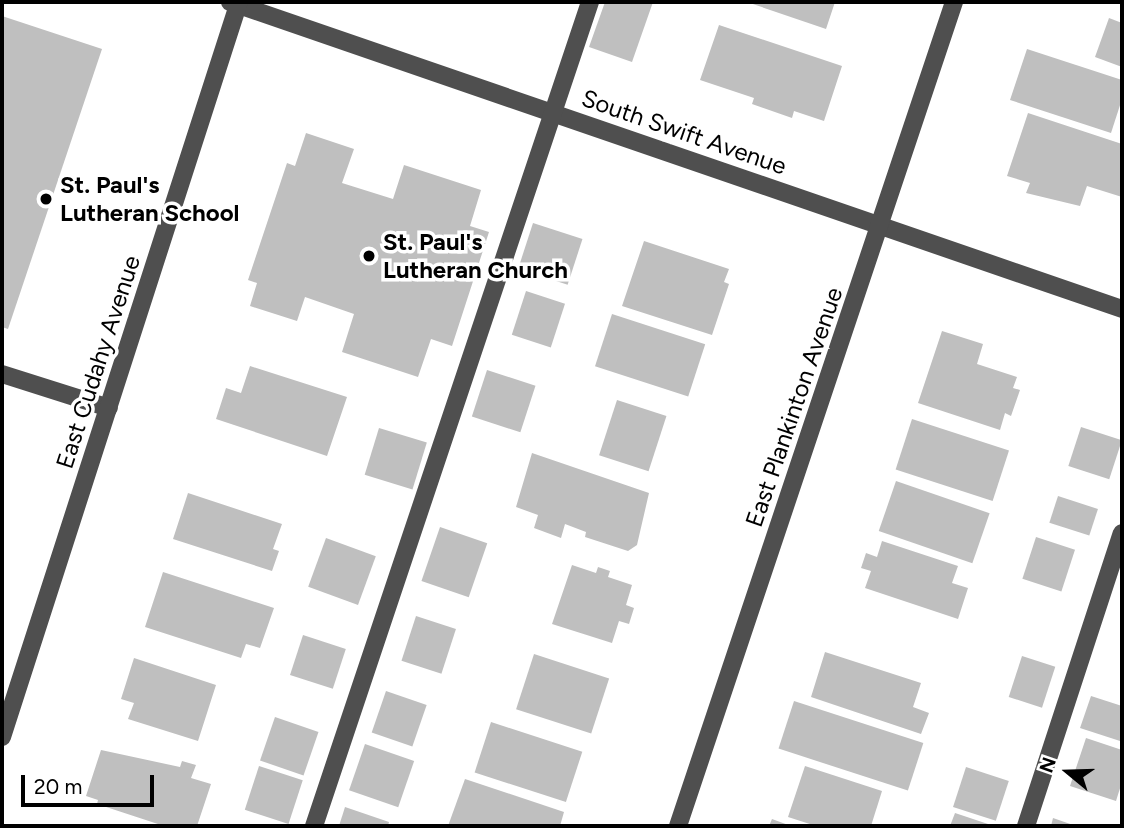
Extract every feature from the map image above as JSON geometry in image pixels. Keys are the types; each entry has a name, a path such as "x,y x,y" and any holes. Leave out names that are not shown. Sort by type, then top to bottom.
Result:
{"street":[{"path":"314,826 590,2"},
{"name":"East Plankinton Avenue","path":"678,826 882,226 954,2"},
{"name":"South Swift Avenue","path":"236,3 1122,309"},
{"name":"East Cudahy Avenue","path":"2,737 236,3"},
{"path":"2,374 109,408"},
{"path":"1026,826 1122,533"}],"building":[{"path":"605,2 653,2 632,62 589,47"},
{"path":"747,2 835,2 826,29"},
{"path":"2,16 102,49 8,329 2,327"},
{"path":"1109,18 1122,23 1122,67 1095,57"},
{"path":"719,25 842,66 824,121 794,111 792,118 752,104 754,98 700,80"},
{"path":"1027,49 1122,80 1122,99 1111,133 1010,100"},
{"path":"1028,113 1122,144 1122,197 1087,186 1080,206 1026,193 1030,183 1007,176"},
{"name":"St. Paul's Lutheran Church","path":"306,133 354,149 342,183 393,199 404,165 481,190 470,226 489,232 452,346 431,339 418,377 342,352 354,314 305,297 297,321 250,306 257,283 248,280 287,163 295,166"},
{"path":"533,223 582,239 568,285 518,269"},
{"path":"644,241 729,269 724,282 729,284 712,335 622,306"},
{"path":"526,291 565,304 551,347 512,335"},
{"path":"612,314 705,344 688,397 595,366"},
{"path":"942,331 983,344 977,364 1017,377 1013,388 1020,390 1011,416 1005,413 1000,430 918,403"},
{"path":"250,366 347,397 327,456 216,419 226,388 241,393"},
{"path":"487,370 536,386 520,432 472,417"},
{"path":"617,400 666,416 649,471 599,455"},
{"path":"912,419 1009,451 993,501 896,469"},
{"path":"1081,427 1122,440 1109,479 1068,466"},
{"path":"379,428 427,443 412,489 365,475"},
{"path":"532,453 649,493 637,545 628,551 585,537 586,532 565,524 561,538 534,528 538,515 516,507"},
{"path":"896,481 990,513 972,563 879,531"},
{"path":"188,493 282,524 273,549 279,551 272,571 173,539"},
{"path":"1058,496 1098,509 1089,536 1049,523"},
{"path":"440,527 487,543 469,597 421,581"},
{"path":"1036,537 1075,550 1061,592 1022,579"},
{"path":"326,538 376,556 358,605 308,587"},
{"path":"882,541 958,566 952,583 968,588 958,619 865,588 871,571 861,568 866,553 877,557"},
{"path":"572,565 596,573 598,567 610,571 608,577 632,585 626,605 634,608 629,624 619,621 612,643 552,624"},
{"path":"163,572 274,608 260,648 246,644 241,658 145,627"},
{"path":"416,616 456,629 441,674 401,661"},
{"path":"303,635 346,649 333,689 290,675"},
{"path":"825,652 921,683 913,707 929,713 921,734 811,697"},
{"path":"534,654 609,678 591,734 516,709"},
{"path":"1022,656 1055,667 1042,708 1009,697"},
{"path":"134,658 216,685 198,741 128,719 134,703 121,699"},
{"path":"386,691 427,705 412,747 372,733"},
{"path":"1091,696 1122,706 1120,741 1080,728"},
{"path":"794,701 923,743 908,791 779,749"},
{"path":"275,717 318,732 304,775 260,760"},
{"path":"491,722 582,752 566,802 475,772"},
{"path":"1086,738 1122,750 1122,782 1116,801 1070,786"},
{"path":"365,744 414,761 398,807 349,790"},
{"path":"101,750 180,767 182,761 196,765 191,778 211,784 197,826 164,826 97,804 98,800 86,796"},
{"path":"259,766 303,780 289,824 245,810"},
{"path":"805,766 882,791 871,826 816,826 788,817"},
{"path":"966,767 1009,781 996,821 953,807"},
{"path":"465,779 564,812 560,826 448,826"},
{"path":"345,807 389,822 388,826 339,826"},
{"path":"955,813 994,826 950,826"},
{"path":"1053,818 1076,826 1051,826"},
{"path":"772,819 791,826 769,826"}],"place":[{"name":"St. Paul's Lutheran School","path":"46,199"},
{"name":"St. Paul's Lutheran Church","path":"369,256"}]}
